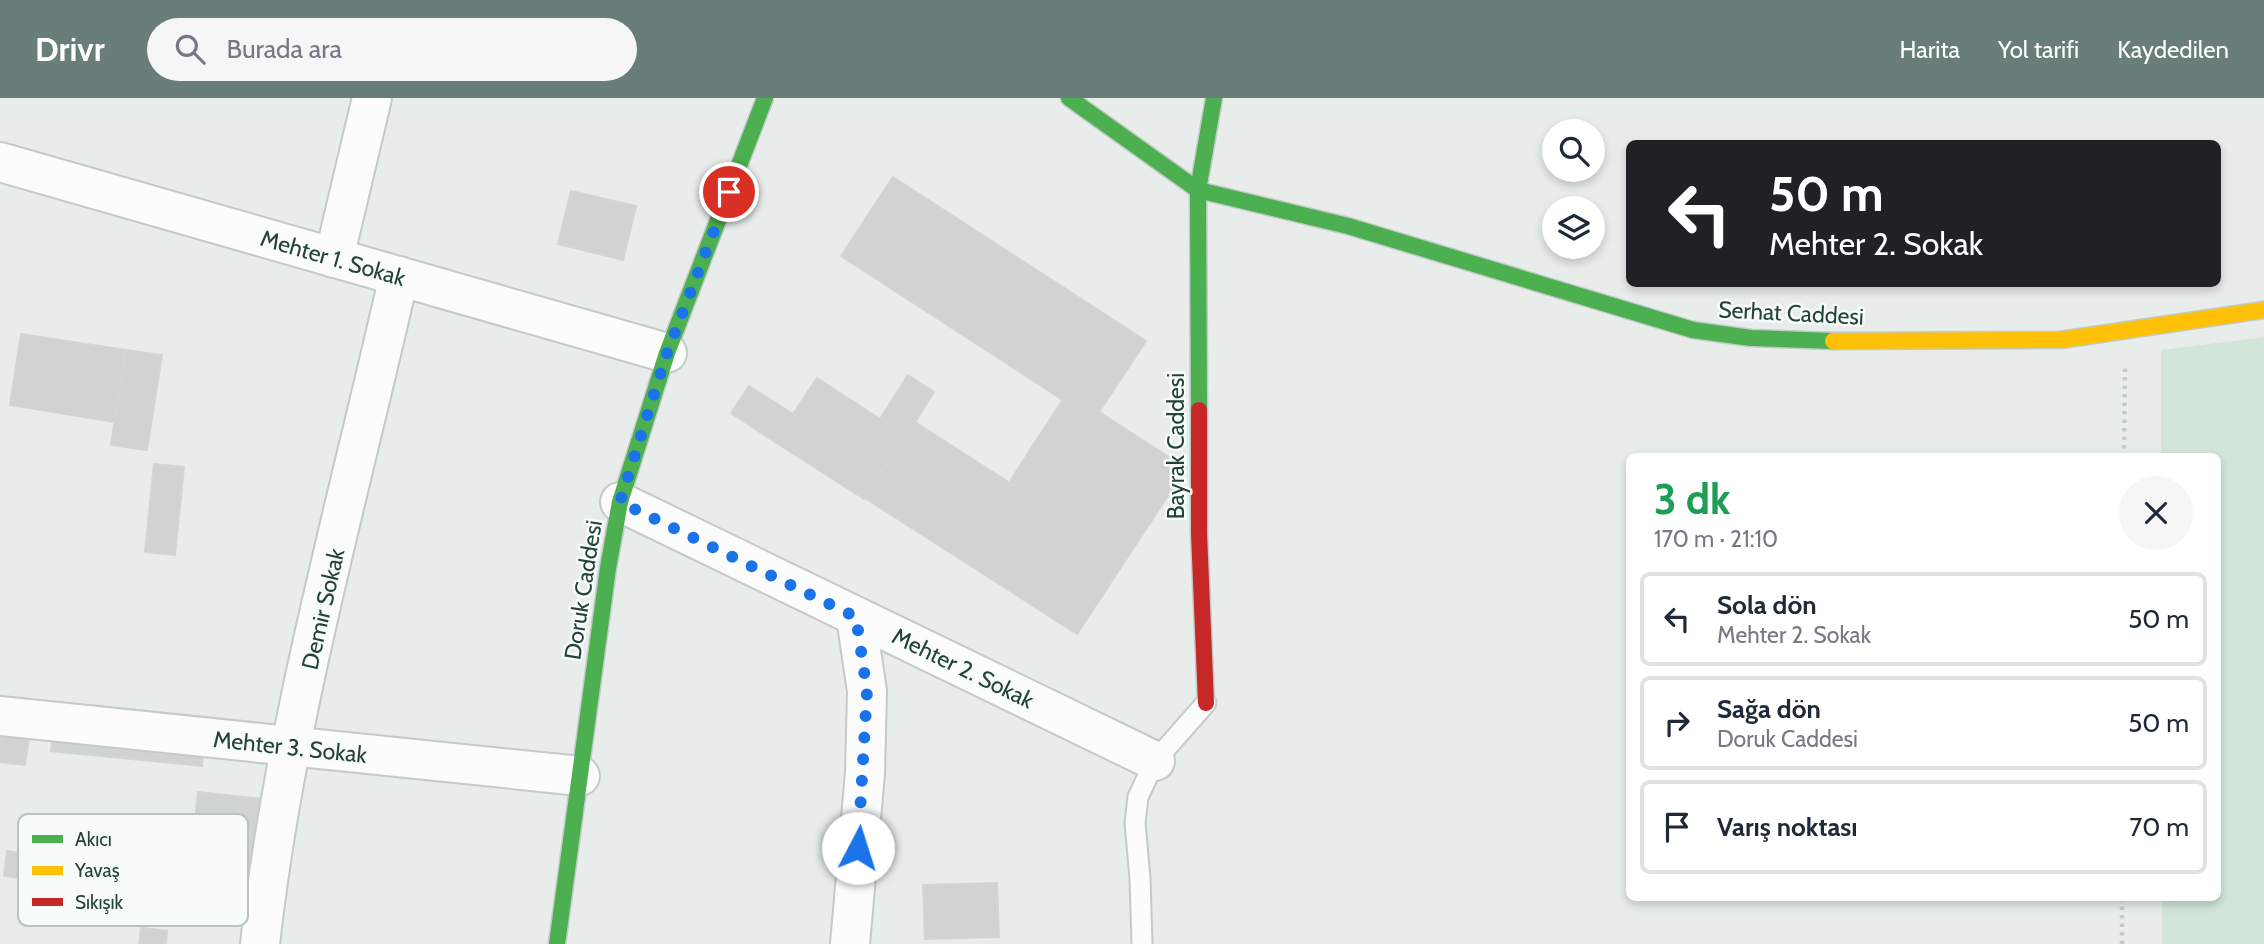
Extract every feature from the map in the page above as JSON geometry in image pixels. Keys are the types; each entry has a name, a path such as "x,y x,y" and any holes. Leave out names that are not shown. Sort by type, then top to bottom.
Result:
{"street":[{"path":"334,258 372,98"},
{"name":"Doruk Caddesi","path":"557,944 608,568 620,502 667,353 765,98"},
{"name":"Serhat Caddesi","path":"1069,98 1198,190 1348,226 1693,330 1751,338 1821,341 2060,340 2264,310"},
{"name":"Bayrak Caddesi","path":"1206,703 1199,533 1198,190 1214,98"},
{"name":"Mehter 1. Sokak","path":"0,162 667,353"},
{"name":"Demir Sokak","path":"260,944 267,882 292,747 399,276"},
{"name":"Mehter 2. Sokak","path":"620,502 1155,761"},
{"path":"850,944 865,773 867,691 856,617"},
{"name":"Mehter 3. Sokak","path":"0,716 580,776"}],"lane":[{"path":"1142,944 1135,823 1138,797 1155,761 1206,703"}],"path":[{"path":"2124,453 2125,331"},
{"path":"2122,901 2122,944"}],"green space":[{"path":"2264,337 2264,944 2162,944 2162,901 2221,901 2221,453 2161,453 2161,350"}],"building":[{"path":"893,177 1146,341 1099,412 1068,392 1063,400 841,256"},
{"path":"571,191 636,206 623,260 558,244"},
{"path":"21,334 126,350 115,422 10,405"},
{"path":"126,350 162,355 147,450 111,445"},
{"path":"908,375 934,392 906,436 880,419"},
{"path":"817,378 906,436 882,472 793,414"},
{"path":"749,386 793,414 775,442 731,413"},
{"path":"1068,392 1127,430 1092,485 1032,447"},
{"path":"793,414 882,472 864,499 775,442"},
{"path":"915,422 1127,558 1077,634 865,498"},
{"path":"1127,430 1186,468 1150,523 1092,485"},
{"path":"1032,447 1150,523 1127,558 1009,483"},
{"path":"154,464 184,467 175,555 145,552"},
{"path":"0,719 31,723 25,765 0,762"},
{"path":"54,729 204,744 202,766 51,751"},
{"path":"198,792 264,799 257,865 248,864 248,814 196,814"},
{"path":"7,851 18,852 18,878 4,876"},
{"path":"997,883 999,937 925,939 923,885"},
{"path":"141,928 167,931 166,944 139,944"}],"traffic: fast":[{"path":"557,944 608,568 620,502 667,353 765,98"},
{"path":"1069,98 1198,190 1348,226 1693,330 1751,338 1833,341"},
{"path":"1199,410 1198,190 1214,98"}],"traffic: slow":[{"path":"1833,341 2060,340 2264,310"}],"traffic: jam":[{"path":"1199,410 1199,533 1206,703"}],"route":[{"path":"729,192 667,353 620,502 856,617 867,691 865,773 858,848"}]}
